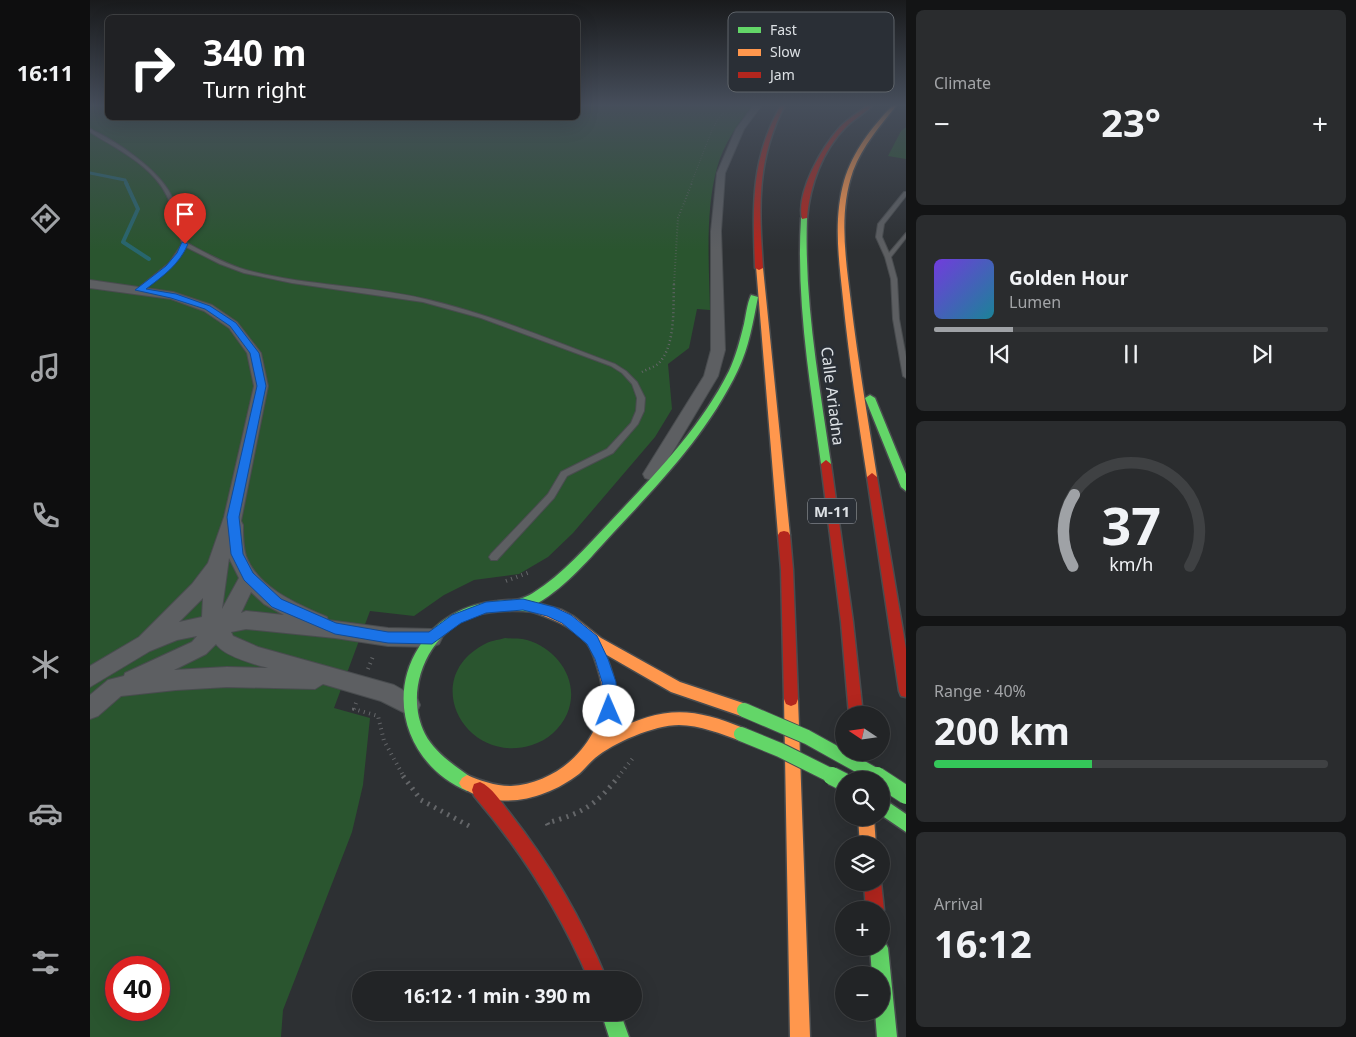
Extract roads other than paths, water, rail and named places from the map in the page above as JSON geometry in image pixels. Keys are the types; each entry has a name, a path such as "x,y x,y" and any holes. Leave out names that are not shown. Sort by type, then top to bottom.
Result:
{"main road":[{"path":"762,153 756,199 759,274 787,570 800,1037"},
{"name":"Calle Ariadna","path":"823,153 817,162 802,214 802,269 855,706"},
{"name":"Calle Ariadna","path":"859,153 847,182 841,214 840,236 853,356 906,692"},
{"path":"523,605 540,598 554,587 659,476 700,424 732,373 744,340 759,274"},
{"path":"853,356 906,487"},
{"path":"594,971 574,920 536,858 512,825 480,790 448,770 429,752 415,729 409,705 410,680 418,658 432,638 447,624 466,614 486,607 523,605 550,611 566,619 592,640 668,683 710,700 773,720 840,752 906,796"},
{"path":"480,790 504,794 528,791 557,781 578,766 590,752 603,731 609,711 609,682 602,659 592,640"},
{"path":"590,752 650,722 685,718 712,724 741,734 780,750 835,778"},
{"path":"890,812 906,824"},
{"path":"880,956 887,1037"},
{"path":"613,1021 618,1037"}],"street":[{"path":"586,554 650,476 711,376 718,350 716,231 721,173 729,153"},
{"path":"90,284 173,296 208,308 233,325 254,353 261,386 233,517 217,565 212,604 212,617 215,627 226,642 254,655 386,692 409,705"},
{"path":"233,517 237,554 249,576 277,603 335,629"},
{"path":"90,678 143,644 199,590 217,565"},
{"path":"90,698 199,648 215,627 230,614 249,576"},
{"path":"143,644 192,628 201,626 215,627 246,620 335,629 388,637 432,638"},
{"path":"90,709 116,687 176,680 227,677 338,680"}],"lane":[{"path":"125,153 150,170 161,184 174,206 178,228 185,244 222,263 244,271 292,282 355,288 424,300 483,317 613,365 635,383 641,398 640,411 634,424 610,451 564,474 551,496 494,557"},
{"path":"906,193 881,224 878,237 888,257 894,279 896,320 906,376"},
{"path":"888,257 906,235"},
{"path":"139,290 169,268 185,244"}],"waterway":[{"path":"90,173 125,180 127,184"},
{"path":"126,183 138,209 123,242 149,259"}]}
